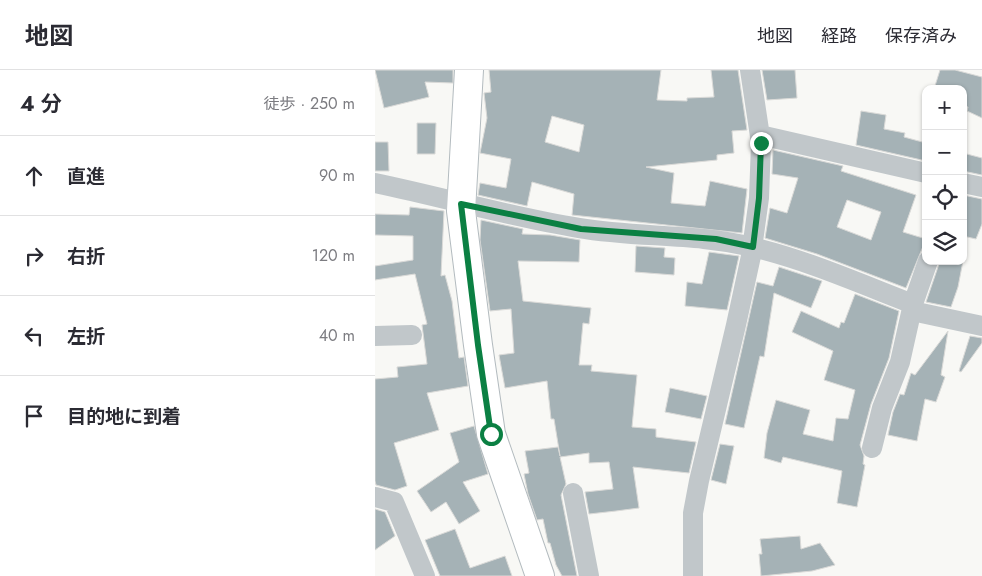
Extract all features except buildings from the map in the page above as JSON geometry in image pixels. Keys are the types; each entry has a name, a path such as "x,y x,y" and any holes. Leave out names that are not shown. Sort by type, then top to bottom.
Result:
{"street":[{"path":"469,70 461,204 478,345 491,434 540,576"},
{"path":"693,576 693,513 753,247 759,198 760,134 750,70"},
{"path":"760,134 922,172"},
{"path":"375,183 461,204 581,229 716,239 753,247 780,254 913,308 982,326"},
{"path":"967,184 982,187"},
{"path":"872,448 882,408 900,362 913,308 927,265"},
{"path":"375,336 412,335"},
{"path":"573,494 589,576"},
{"path":"375,497 394,502 425,576"}],"route":[{"path":"491,434 461,204 581,229 716,239 753,247 759,198 761,143"}]}
